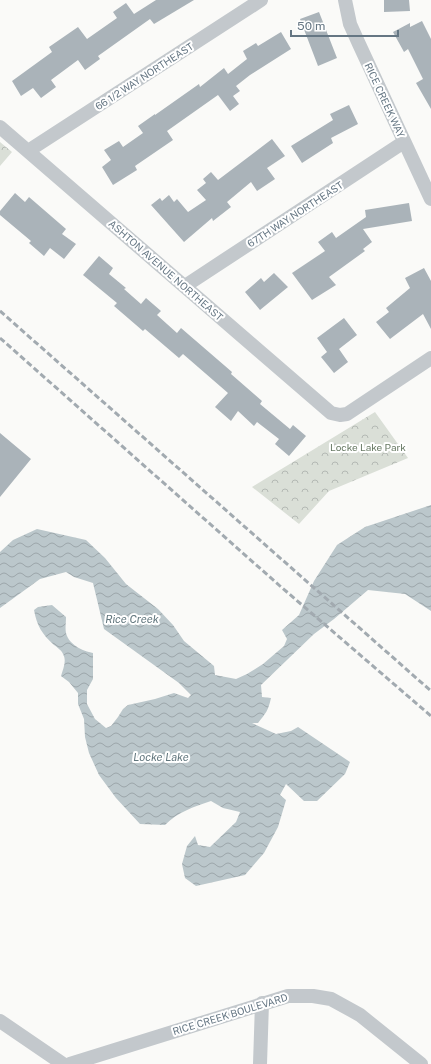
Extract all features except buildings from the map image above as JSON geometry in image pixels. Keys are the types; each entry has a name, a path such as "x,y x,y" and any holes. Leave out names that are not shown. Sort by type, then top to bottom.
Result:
{"street":[{"name":"66 1/2 WAY NORTHEAST","path":"28,151 261,0"},
{"name":"RICE CREEK WAY","path":"345,0 350,24 431,199"},
{"name":"ASHTON AVENUE NORTHEAST","path":"0,127 331,413 340,415 347,414 431,358"},
{"name":"67TH WAY NORTHEAST","path":"185,286 404,142"},
{"name":"RICE CREEK BOULEVARD","path":"70,1064 288,996 313,996 331,999 360,1015 421,1064"},
{"path":"260,1064 262,1003"},
{"path":"0,1021 63,1064"}],"green space":[{"path":"0,142 12,152 0,166"},
{"name":"Locke Lake Park","path":"375,412 408,458 329,491 299,524 252,487"}],"water":[{"name":"Locke Lake","path":"431,505 431,611 405,594 368,590 314,634 261,685 262,697 271,698 268,709 263,717 258,723 252,723 276,734 291,731 298,727 350,762 345,774 317,801 304,801 286,784 280,795 286,800 278,827 264,853 245,875 196,886 185,878 182,864 187,846 195,836 198,845 210,847 236,822 240,812 223,808 211,801 181,813 165,825 140,824 116,798 99,775 89,753 85,737 84,719 78,704 78,693 69,682 61,676 65,659 62,652 43,633 37,621 34,610 38,607 52,605 66,617 66,633 70,641 81,649 93,653 93,679 87,690 87,704 95,719 106,728 111,726 123,709 128,705 174,693 188,698 191,695 179,683 104,629 93,583 74,577 66,572 40,579 0,608 0,552 13,540 37,529 86,540 105,558 126,584 158,609 173,625 184,641 214,666 215,675 236,679 263,664 284,646 287,639 282,630 299,615 314,581 337,545 365,527"}],"railway":[{"path":"0,311 431,691"},
{"path":"0,338 280,586 431,716"}],"water label":[{"name":"Rice Creek","path":"132,619"}]}
